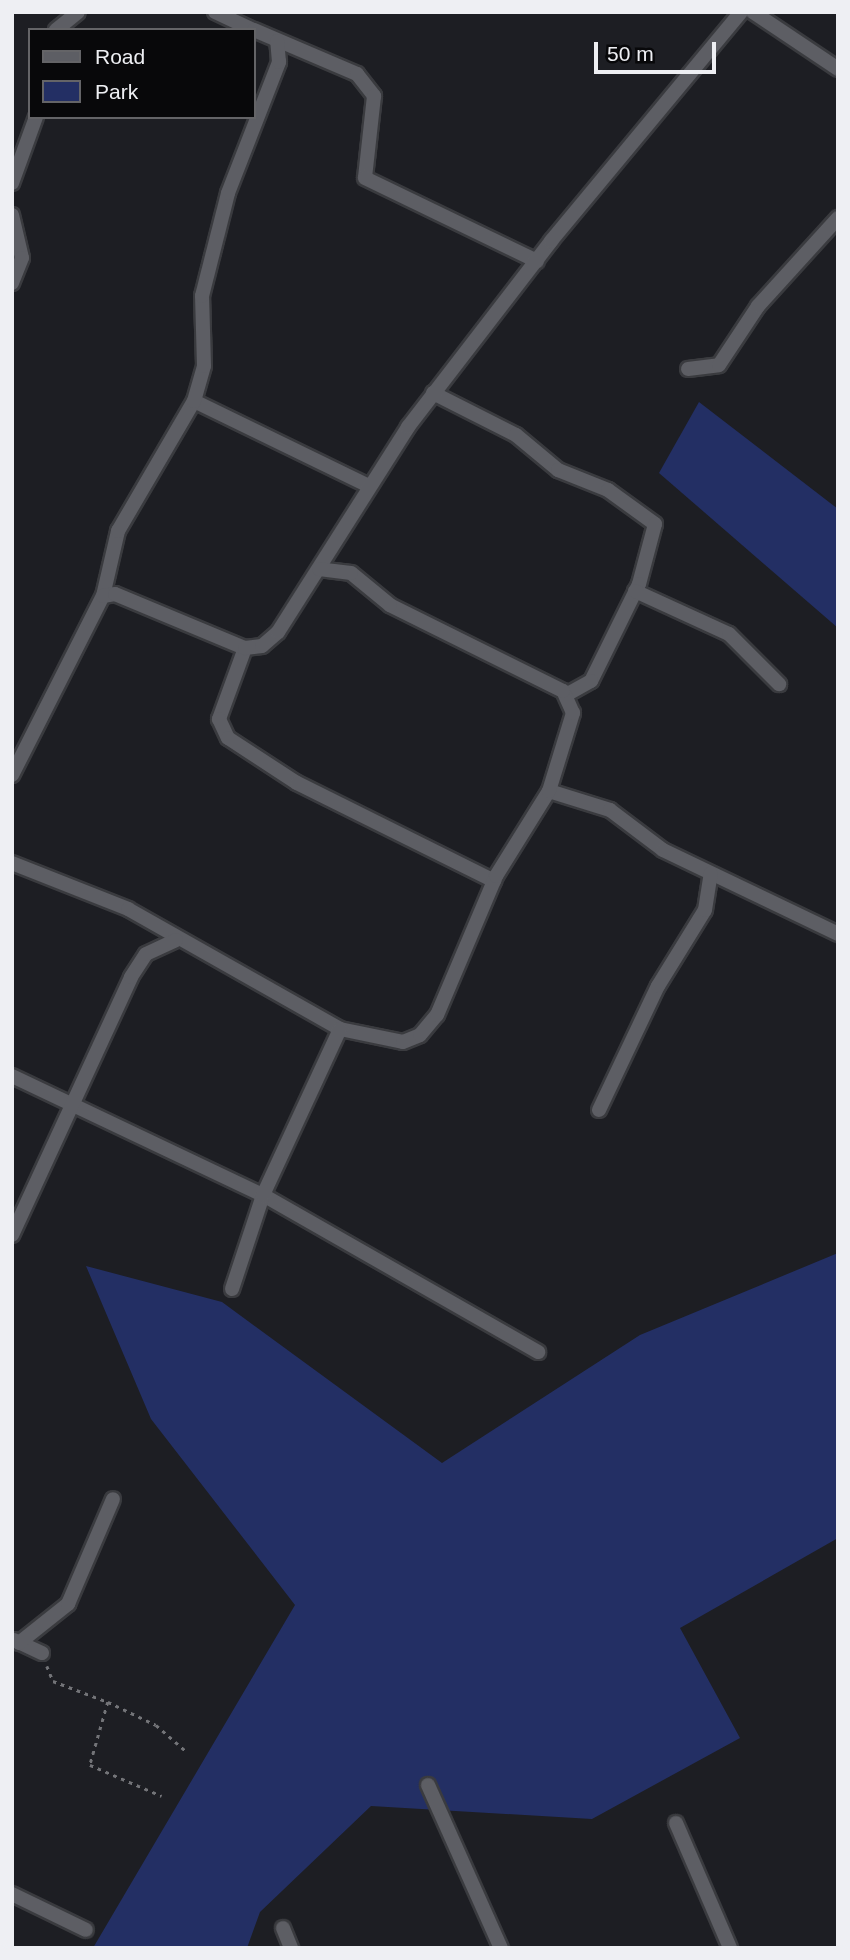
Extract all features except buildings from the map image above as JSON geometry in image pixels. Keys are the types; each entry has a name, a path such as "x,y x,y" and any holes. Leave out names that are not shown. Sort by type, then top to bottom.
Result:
{"street":[{"path":"58,28 78,12"},
{"path":"215,12 250,28"},
{"path":"103,596 115,594 245,648 262,646 278,632 369,486 433,393 537,261 741,12"},
{"path":"753,12 838,69"},
{"path":"256,31 357,74 374,96 365,178 537,261"},
{"path":"12,775 103,596 118,531 194,401 204,366 202,296 228,193 279,62 277,41"},
{"path":"12,183 35,119"},
{"path":"12,215 22,258 12,283"},
{"path":"688,369 719,365 758,306 838,218"},
{"path":"433,393 516,435 558,470 648,514 656,533 635,592 591,681 566,695"},
{"path":"194,401 369,486"},
{"path":"12,863 128,909 176,940 340,1029 403,1042 420,1035 437,1015 494,881 550,790 573,713 566,695 390,605 351,573 319,569"},
{"path":"635,592 729,634 779,684"},
{"path":"245,648 219,719 228,737 297,783 494,881"},
{"path":"550,790 610,810 663,850 838,934"},
{"path":"598,1110 658,986 705,910 711,873"},
{"path":"12,1235 131,977 146,954 176,940"},
{"path":"232,1289 263,1195 340,1029"},
{"path":"12,1076 69,1108 263,1195 538,1352"},
{"path":"42,1653 16,1641 68,1604 113,1499"},
{"path":"428,1785 501,1948"},
{"path":"676,1823 730,1948"},
{"path":"12,1894 86,1930"},
{"path":"283,1928 291,1948"}],"path":[{"path":"42,1653 53,1681 156,1725 187,1752"},
{"path":"107,1702 90,1765 162,1796"}],"green space":[{"path":"699,402 838,509 838,628 659,473"},
{"path":"838,1253 838,1538 680,1628 740,1738 592,1819 371,1806 260,1912 247,1948 93,1948 295,1605 151,1419 86,1266 222,1302 442,1463 640,1335"}]}
